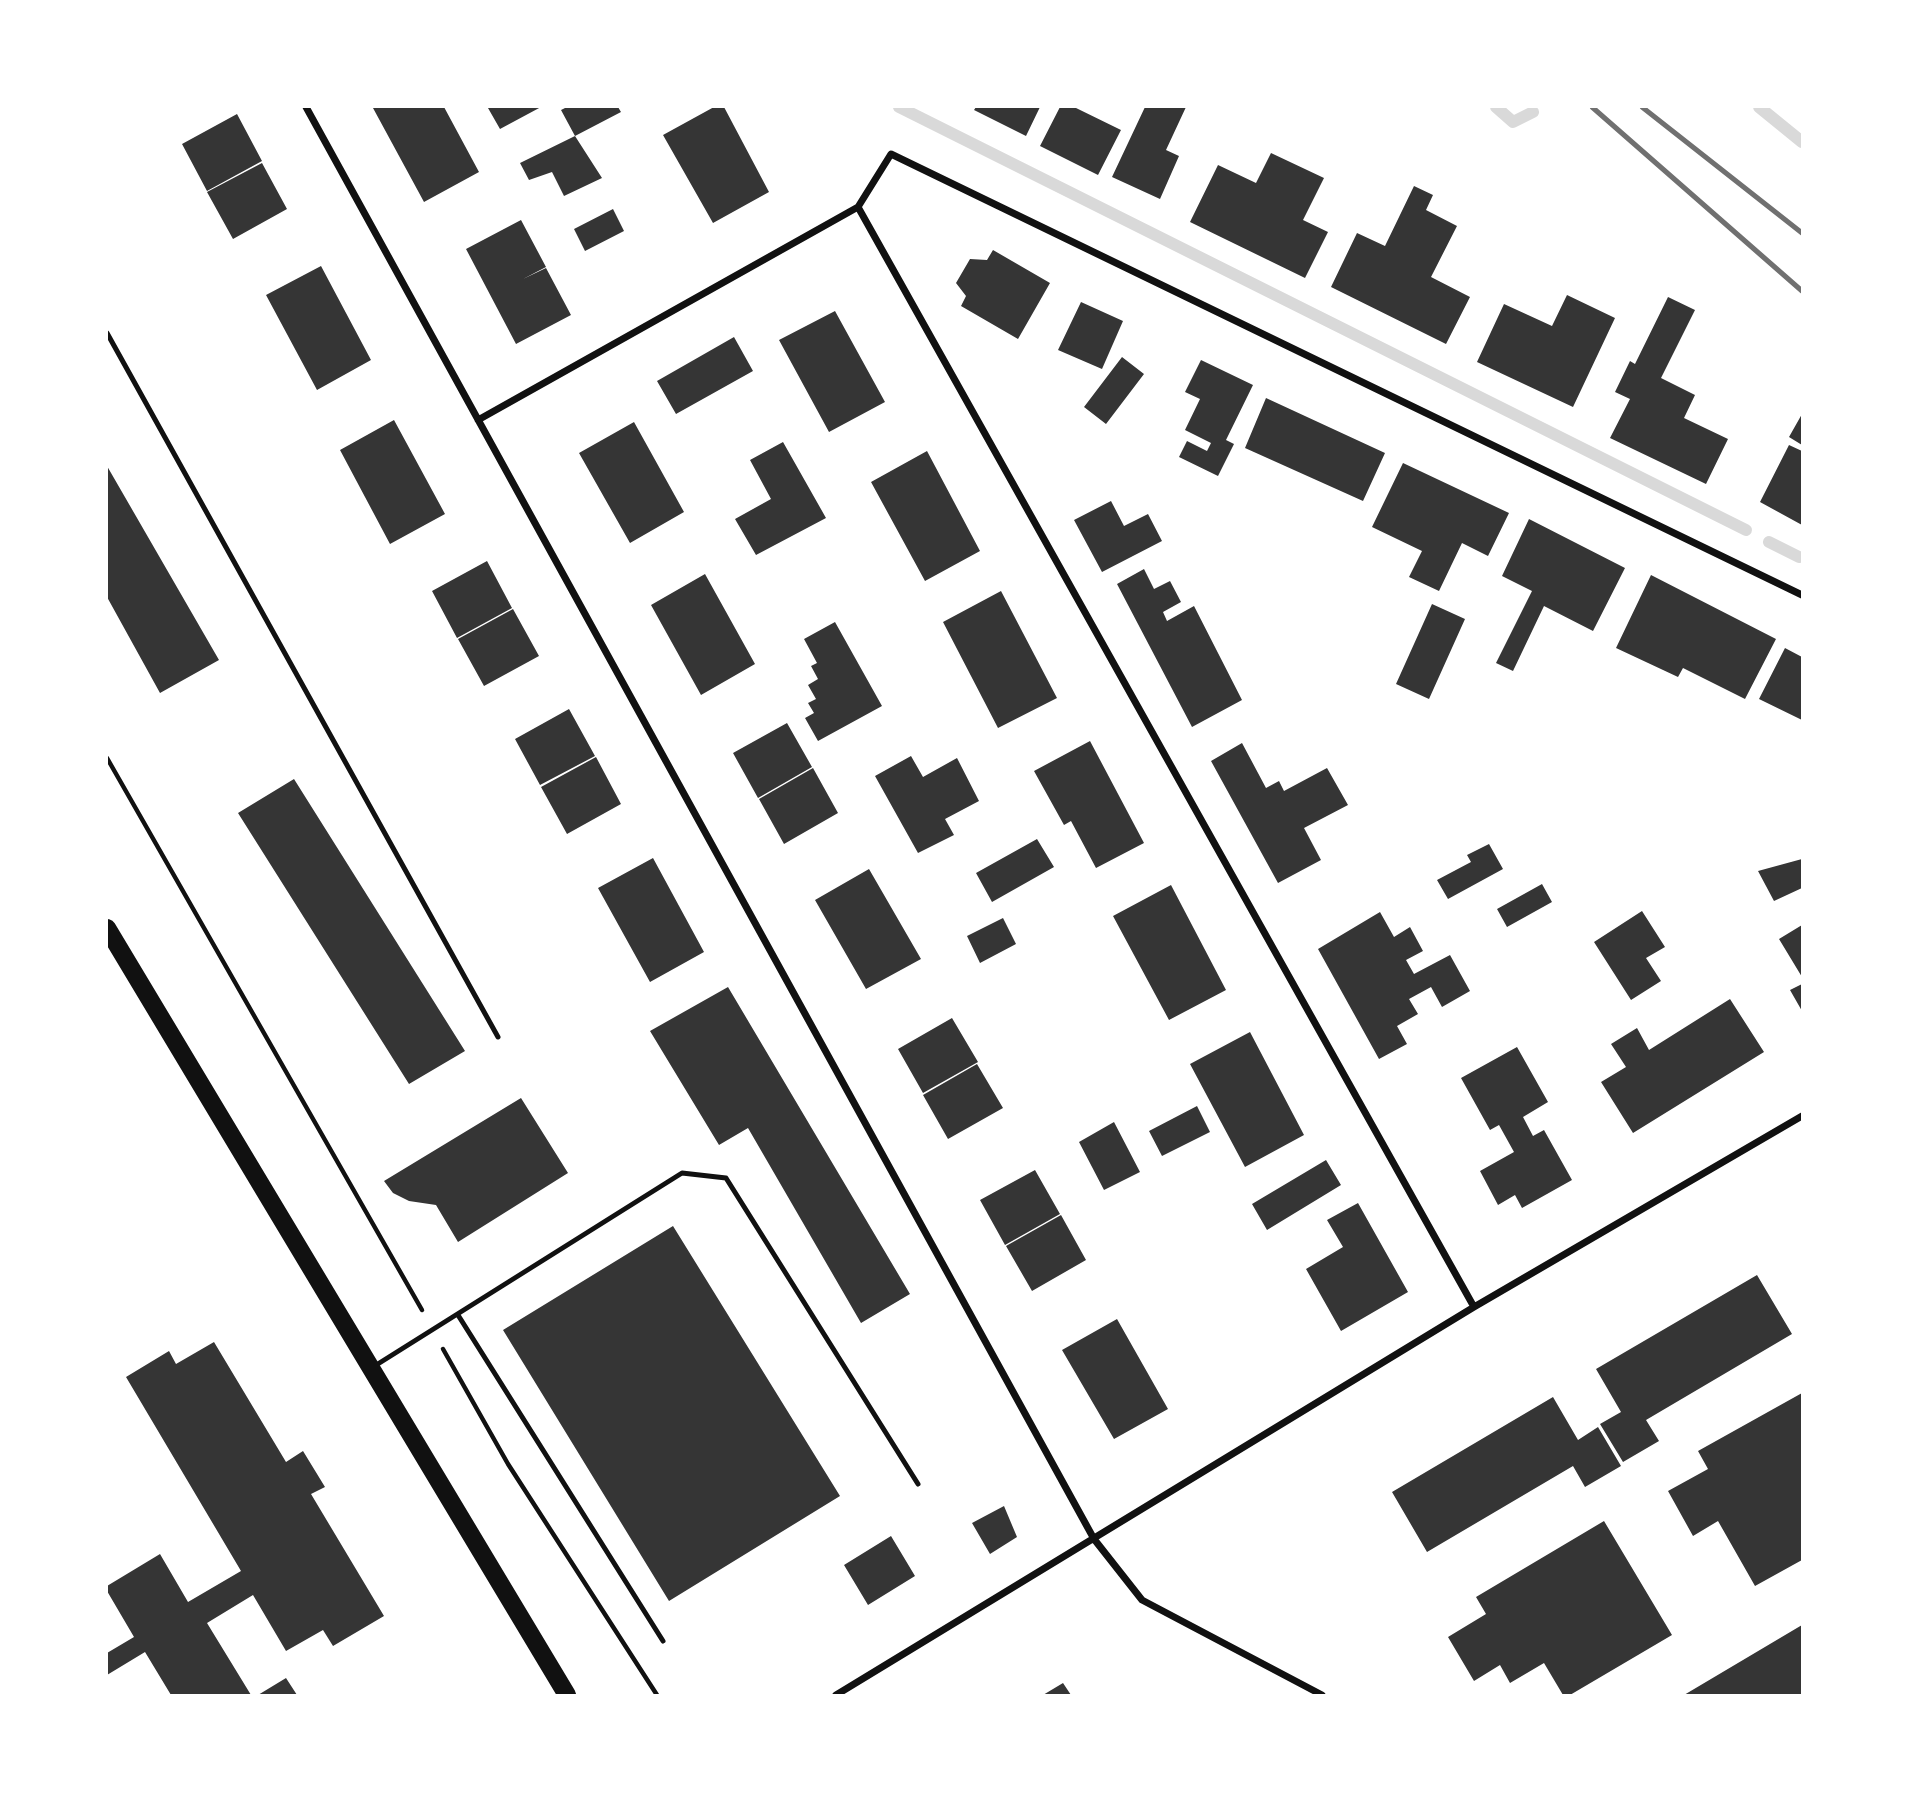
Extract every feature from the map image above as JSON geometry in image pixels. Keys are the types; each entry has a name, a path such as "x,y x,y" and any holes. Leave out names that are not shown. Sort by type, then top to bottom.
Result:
{"main road":[{"path":"107,928 567,1695"}],"street":[{"path":"306,107 1094,1539 1142,1600 1321,1695"},
{"path":"478,420 858,207 891,154 1802,595"},
{"path":"858,207 1474,1307"},
{"path":"836,1695 1474,1307 1802,1116"}],"lane":[{"path":"107,334 498,1037"},
{"path":"371,1369 682,1173 726,1178 918,1484"},
{"path":"458,1315 663,1641"}],"path":[{"path":"107,758 508,1464 657,1695"}],"building":[{"path":"444,107 479,172 424,202 373,108"},
{"path":"541,107 500,129 488,108"},
{"path":"567,107 618,107 621,112 575,136 561,110"},
{"path":"714,107 724,107 769,192 713,223 663,135"},
{"path":"976,107 1040,107 1026,136 974,110"},
{"path":"1060,107 1074,107 1121,130 1098,175 1040,146"},
{"path":"1145,107 1186,107 1166,150 1179,156 1160,199 1112,177"},
{"path":"237,114 262,161 207,191 182,144"},
{"path":"575,136 602,178 564,196 552,172 529,180 520,163"},
{"path":"1271,153 1324,178 1303,220 1328,232 1305,278 1190,222 1218,165 1256,183"},
{"path":"262,163 287,209 233,239 207,192"},
{"path":"1414,186 1433,195 1426,210 1457,226 1431,277 1470,297 1446,344 1331,287 1357,233 1385,246"},
{"path":"613,209 624,231 585,251 574,229"},
{"path":"521,220 546,267 523,279 546,268 571,315 516,344 466,249"},
{"path":"993,250 1050,283 1018,339 961,306 966,296 956,283 970,259 987,260"},
{"path":"321,266 371,360 317,390 266,295"},
{"path":"1567,295 1615,318 1573,407 1477,362 1504,304 1552,326"},
{"path":"1668,297 1695,310 1661,378 1695,395 1684,418 1728,439 1706,484 1610,438 1630,399 1615,392 1630,361 1635,364"},
{"path":"1081,302 1123,321 1102,369 1058,350"},
{"path":"835,311 885,402 829,432 779,340"},
{"path":"734,337 753,371 676,414 657,381"},
{"path":"1122,357 1144,374 1106,424 1084,407"},
{"path":"1201,360 1253,385 1226,440 1234,444 1218,476 1179,457 1187,441 1207,451 1211,443 1185,430 1200,399 1185,392"},
{"path":"1266,398 1385,453 1363,501 1245,448"},
{"path":"1802,414 1802,445 1789,437"},
{"path":"394,420 445,514 390,544 340,450"},
{"path":"634,422 684,512 630,543 579,453"},
{"path":"783,442 826,518 756,555 735,519 771,499 750,460"},
{"path":"1789,445 1802,451 1802,525 1760,502"},
{"path":"927,451 980,551 925,581 871,482"},
{"path":"1403,463 1509,513 1488,556 1462,543 1439,591 1409,577 1422,551 1372,527"},
{"path":"107,466 219,660 160,693 107,597"},
{"path":"1111,501 1124,526 1148,514 1162,541 1102,572 1074,520"},
{"path":"1529,519 1625,568 1593,631 1544,606 1513,671 1496,663 1532,591 1502,576"},
{"path":"487,561 512,608 457,638 432,591"},
{"path":"1144,569 1154,589 1170,581 1181,602 1163,612 1167,621 1194,606 1242,700 1192,727 1117,584"},
{"path":"705,574 755,664 701,695 651,605"},
{"path":"1651,575 1776,639 1745,699 1683,668 1678,677 1616,648"},
{"path":"1001,591 1057,698 998,728 943,622"},
{"path":"1432,604 1465,619 1429,699 1396,684"},
{"path":"513,609 539,656 484,686 458,639"},
{"path":"835,622 882,706 818,741 805,718 814,713 808,703 816,699 808,685 818,679 811,666 817,663 804,639"},
{"path":"1785,648 1802,657 1802,720 1759,699"},
{"path":"569,709 595,756 540,785 515,739"},
{"path":"787,723 812,767 758,798 733,753"},
{"path":"1090,741 1144,843 1096,868 1071,821 1064,825 1034,771"},
{"path":"1242,743 1266,788 1279,781 1284,791 1327,768 1348,805 1304,828 1321,860 1278,883 1211,761"},
{"path":"911,756 923,777 957,758 979,801 945,819 954,835 918,853 875,776"},
{"path":"596,757 621,804 567,834 541,787"},
{"path":"813,768 838,813 784,844 759,799"},
{"path":"294,779 465,1051 409,1084 238,813"},
{"path":"1037,839 1054,867 992,902 976,873"},
{"path":"1489,844 1503,869 1448,899 1437,880 1471,862 1467,855"},
{"path":"653,858 704,952 650,982 598,888"},
{"path":"1802,859 1802,888 1774,901 1758,871"},
{"path":"869,869 921,959 866,989 815,900"},
{"path":"1542,884 1552,902 1507,927 1497,909"},
{"path":"1171,885 1226,990 1169,1020 1113,916"},
{"path":"1642,911 1665,947 1646,958 1661,981 1631,1000 1594,942"},
{"path":"1380,912 1394,937 1410,927 1423,951 1406,960 1414,974 1450,955 1470,991 1442,1007 1431,987 1409,999 1418,1014 1397,1026 1407,1044 1379,1059 1318,949"},
{"path":"1003,918 1016,944 980,963 967,936"},
{"path":"1802,925 1802,977 1779,939"},
{"path":"1802,984 1802,1011 1790,990"},
{"path":"728,987 910,1294 861,1323 748,1128 719,1145 650,1031"},
{"path":"1730,999 1764,1052 1633,1133 1601,1082 1626,1067 1611,1044 1637,1028 1649,1050"},
{"path":"952,1018 978,1062 923,1093 898,1049"},
{"path":"1250,1032 1304,1135 1245,1167 1190,1064"},
{"path":"1517,1047 1548,1102 1523,1117 1533,1136 1544,1130 1572,1180 1522,1208 1515,1195 1498,1205 1480,1171 1514,1152 1499,1125 1490,1130 1461,1078"},
{"path":"977,1064 1003,1108 948,1139 923,1095"},
{"path":"521,1098 568,1173 458,1242 436,1205 409,1201 393,1193 384,1181"},
{"path":"1197,1106 1210,1132 1162,1156 1149,1131"},
{"path":"1114,1122 1140,1172 1104,1190 1079,1142"},
{"path":"1326,1160 1341,1185 1267,1230 1252,1204"},
{"path":"1035,1170 1060,1214 1005,1245 980,1200"},
{"path":"1358,1203 1408,1292 1341,1331 1306,1269 1343,1247 1327,1220"},
{"path":"1061,1215 1086,1260 1032,1291 1006,1246"},
{"path":"673,1226 840,1496 669,1601 503,1330"},
{"path":"1757,1275 1792,1334 1646,1420 1659,1441 1623,1462 1600,1424 1621,1412 1596,1369"},
{"path":"1117,1319 1168,1409 1114,1439 1062,1350"},
{"path":"214,1342 286,1462 303,1451 325,1487 311,1494 384,1616 333,1646 323,1630 286,1651 253,1595 207,1623 251,1695 171,1695 145,1652 107,1675 107,1653 134,1637 107,1591 107,1586 160,1554 188,1602 241,1571 126,1377 169,1351 176,1364"},
{"path":"1802,1393 1802,1560 1755,1586 1718,1521 1693,1536 1668,1491 1708,1469 1698,1451"},
{"path":"1553,1397 1578,1440 1598,1427 1621,1466 1585,1487 1573,1466 1427,1552 1392,1492"},
{"path":"1004,1506 1017,1537 990,1554 972,1523"},
{"path":"1604,1521 1672,1635 1570,1695 1563,1695 1544,1663 1510,1683 1500,1665 1474,1681 1448,1637 1486,1614 1476,1597"},
{"path":"891,1536 915,1576 868,1605 844,1565"},
{"path":"1802,1625 1802,1695 1684,1695"},
{"path":"286,1678 297,1695 258,1695"},
{"path":"1063,1683 1071,1695 1043,1695"}],"waterway":[{"path":"899,107 1746,530"},
{"path":"1496,107 1513,122 1533,112"},
{"path":"1759,107 1802,142"},
{"path":"1769,542 1799,557"}],"railway":[{"path":"1592,107 1802,291"},
{"path":"1642,107 1802,233"}]}
